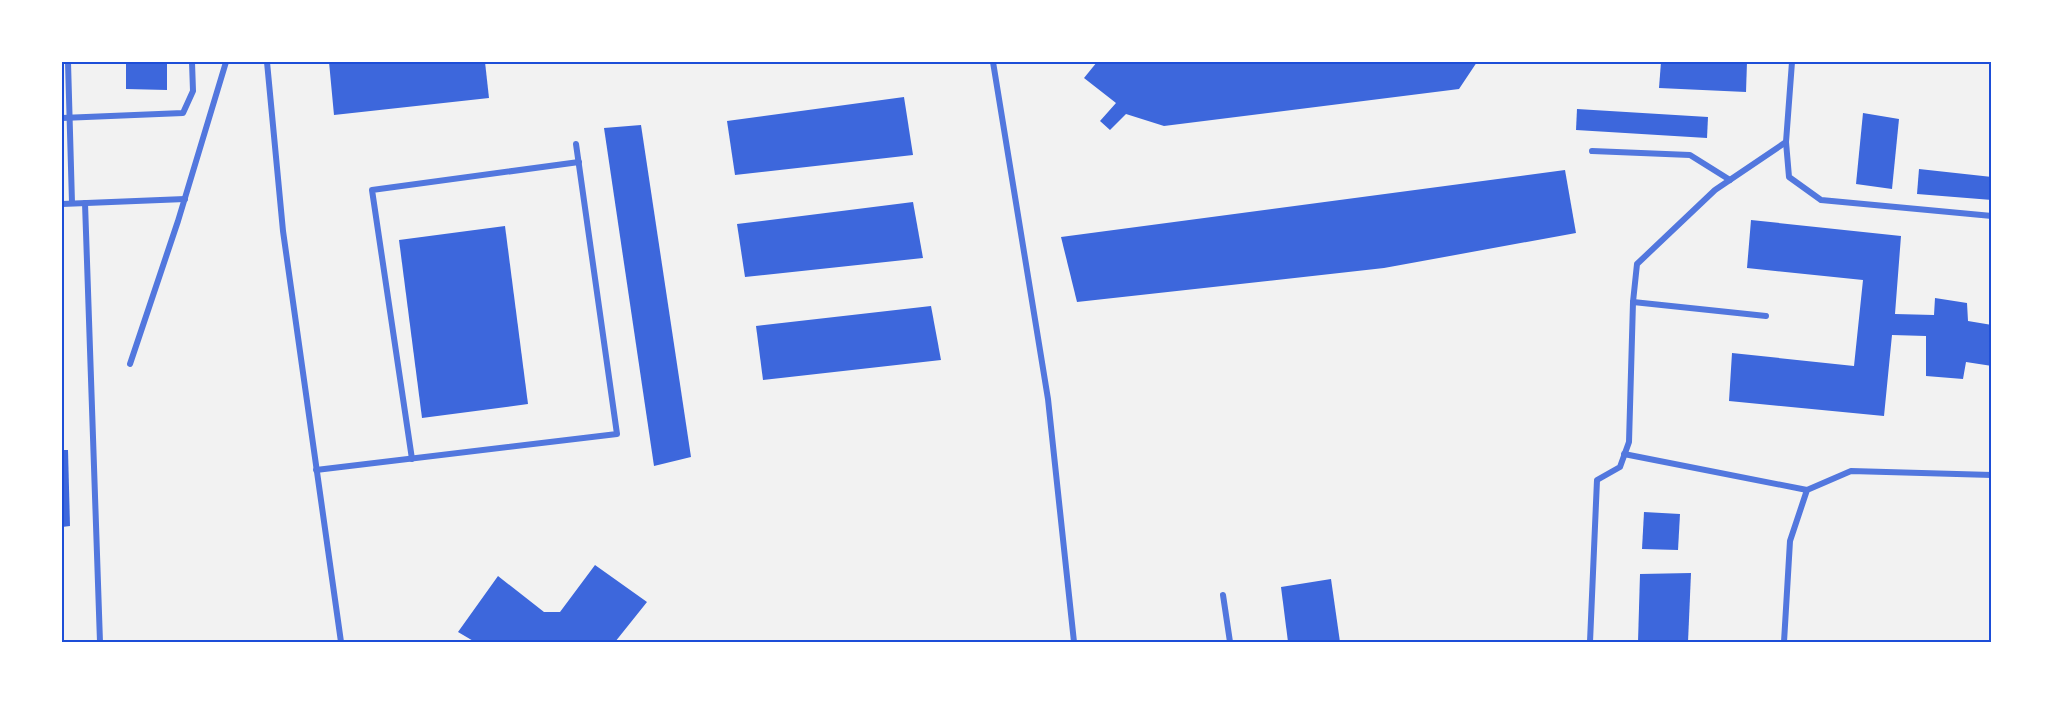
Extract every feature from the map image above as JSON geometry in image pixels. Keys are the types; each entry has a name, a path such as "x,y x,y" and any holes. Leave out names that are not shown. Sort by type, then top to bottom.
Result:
{"street":[{"path":"68,62 72,203"},
{"path":"62,118 183,113 193,91 192,62"},
{"path":"130,364 185,199 226,62"},
{"path":"267,62 283,231 341,642"},
{"path":"993,62 1048,399 1074,642"},
{"path":"1792,62 1786,142 1789,177 1821,200 1992,216"},
{"path":"1590,642 1597,480 1620,467 1629,442 1633,302 1637,264 1715,190 1786,142"},
{"path":"316,470 617,434 576,144"},
{"path":"1592,150 1690,155 1730,180"},
{"path":"412,459 372,190 579,162"},
{"path":"62,204 185,199"},
{"path":"85,203 100,642"},
{"path":"1633,302 1766,316"},
{"path":"1624,454 1807,490 1851,471 1992,475"},
{"path":"1784,642 1790,541 1807,490"},
{"path":"1223,595 1230,642"}],"building":[{"path":"126,62 167,62 167,90 126,89"},
{"path":"329,62 485,62 489,98 334,115"},
{"path":"1097,62 1477,62 1459,89 1164,126 1126,114 1110,130 1100,121 1116,103 1084,78"},
{"path":"1661,62 1747,62 1746,92 1659,88"},
{"path":"904,97 913,155 735,175 727,121"},
{"path":"1577,109 1708,117 1707,138 1576,130"},
{"path":"1863,113 1899,119 1892,189 1856,184"},
{"path":"641,125 691,457 654,466 604,128"},
{"path":"1919,169 1992,177 1992,200 1917,194"},
{"path":"1565,170 1576,233 1384,268 1077,302 1061,237"},
{"path":"913,202 923,258 745,277 737,224"},
{"path":"1751,220 1901,236 1895,314 1934,315 1935,298 1967,303 1968,321 1992,325 1992,366 1966,362 1963,379 1926,376 1926,336 1892,335 1884,416 1729,401 1732,353 1854,366 1863,280 1747,268"},
{"path":"505,226 528,404 422,418 399,240"},
{"path":"931,306 941,360 763,380 756,326"},
{"path":"62,450 68,450 70,526 62,527"},
{"path":"1644,512 1680,514 1678,550 1642,549"},
{"path":"595,565 647,602 615,642 475,642 458,632 498,576 544,612 560,612"},
{"path":"1691,573 1688,642 1638,642 1640,574"},
{"path":"1331,579 1340,642 1288,642 1281,587"}]}
